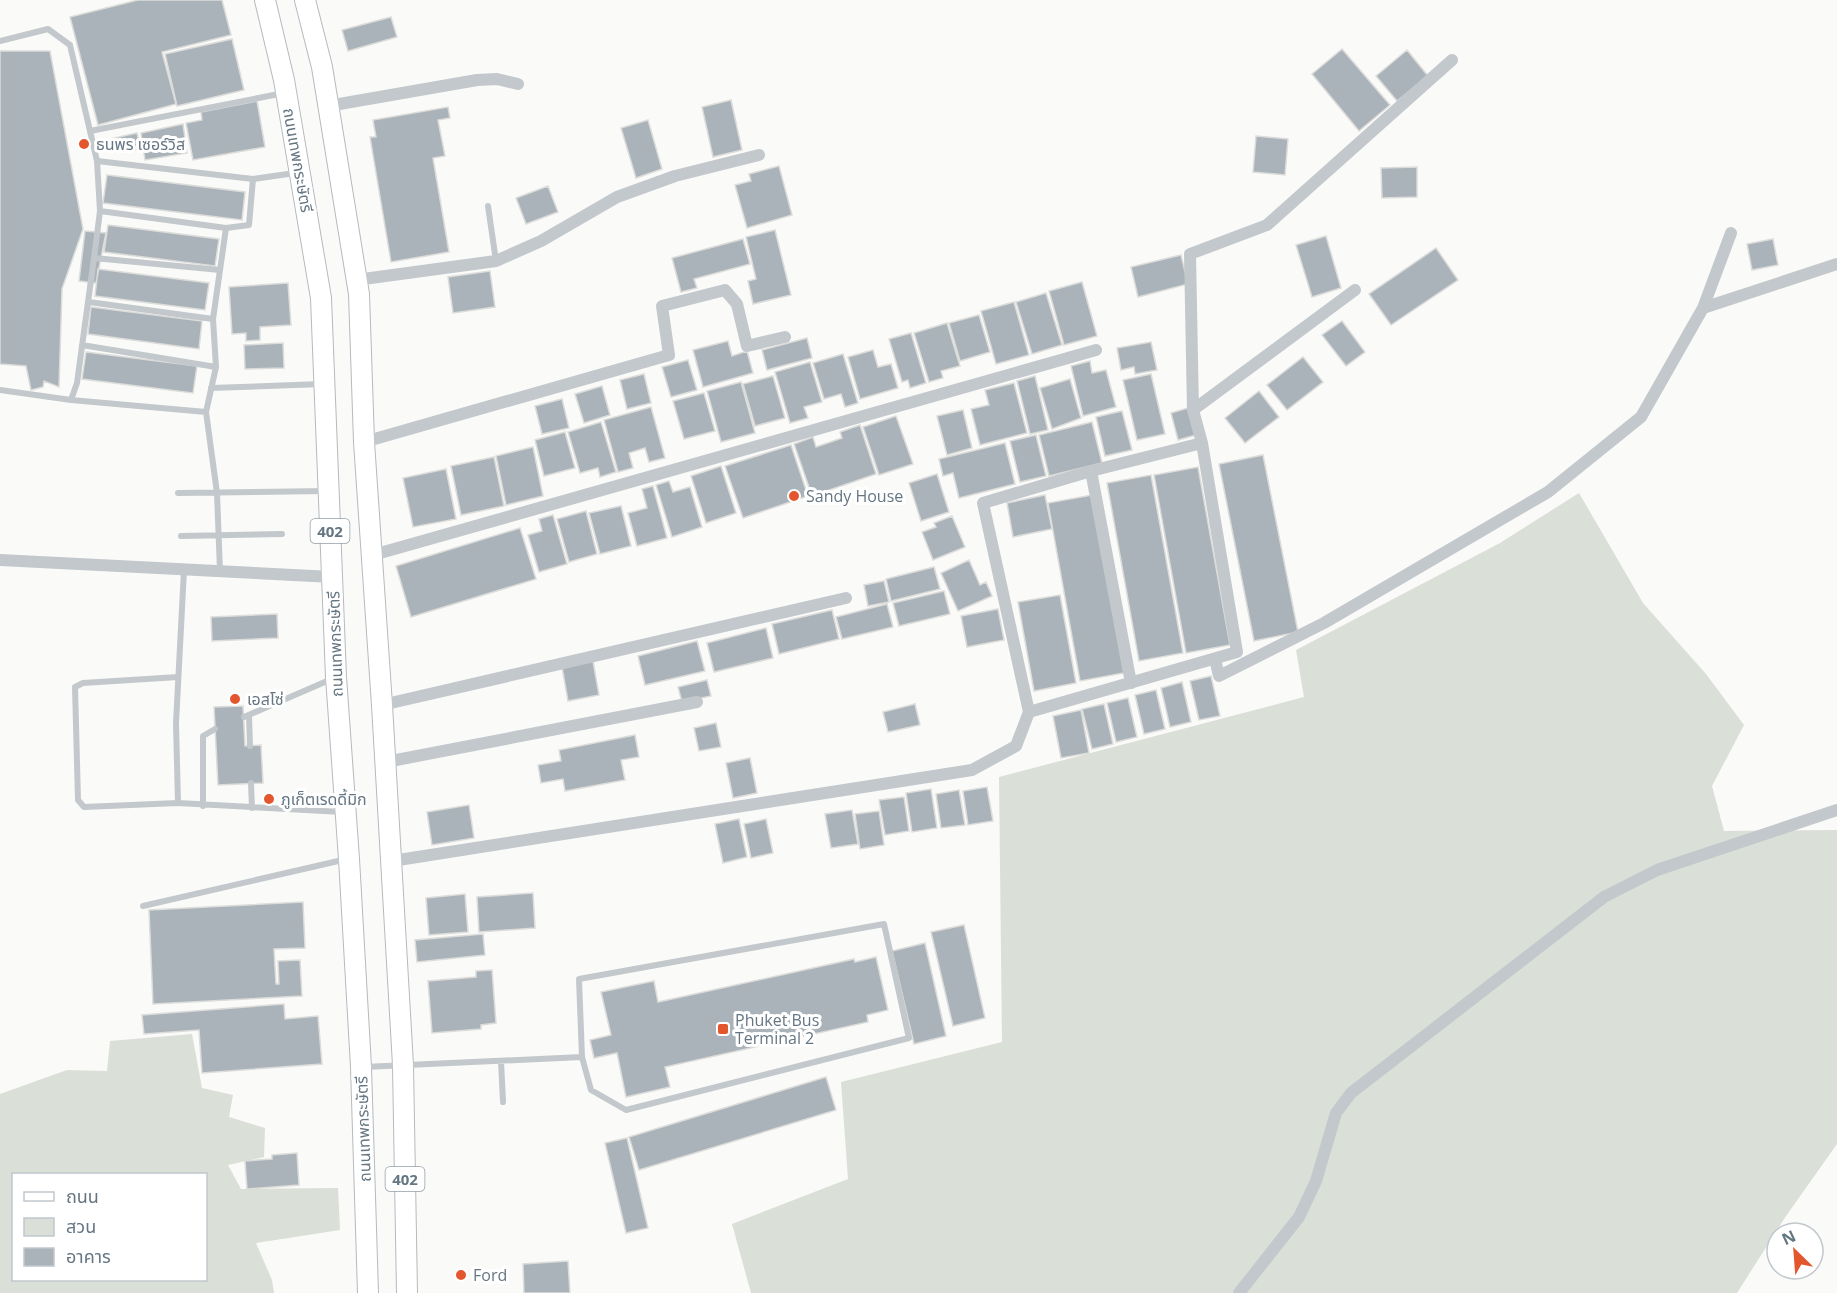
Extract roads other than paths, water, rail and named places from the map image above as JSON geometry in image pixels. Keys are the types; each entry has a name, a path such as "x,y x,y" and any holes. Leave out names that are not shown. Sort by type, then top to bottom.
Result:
{"main road":[{"name":"ถนนเทพกระษัตรี","path":"265,0 286,92 321,298 336,677 361,1067 368,1293"},
{"name":"402","path":"305,0 322,67 359,294 364,442 386,762 403,1065 407,1293"}],"street":[{"path":"1029,712 1237,652 1202,443 1193,410 1190,254 1267,225 1452,60"},
{"path":"328,106 477,80 497,79 518,84"},
{"path":"356,280 496,261 541,242 617,197 675,176 759,154"},
{"path":"1215,659 1219,676 1324,623 1548,492 1641,417 1703,308 1731,233"},
{"path":"1703,308 1837,264"},
{"path":"364,442 669,355 662,306 725,290 737,304 747,346 785,337"},
{"path":"1193,410 1355,290"},
{"path":"373,555 1096,350"},
{"path":"392,861 972,770 1016,746 1029,712 983,504 1091,471 1202,443"},
{"path":"1091,471 1131,683"},
{"path":"0,560 332,577"},
{"path":"382,705 846,598"},
{"path":"386,762 697,702"},
{"path":"1239,1293 1299,1217 1316,1181 1336,1113 1351,1093 1604,897 1657,870 1837,810"}],"lane":[{"path":"0,40 48,29 70,45 97,161 100,211 77,383 71,400"},
{"path":"90,131 286,92"},
{"path":"97,161 254,179 300,172"},
{"path":"100,211 226,228 249,225 254,179"},
{"path":"488,206 496,261"},
{"path":"220,571 218,493 206,412 216,367 213,319 226,228"},
{"path":"94,258 220,270"},
{"path":"89,302 213,319"},
{"path":"82,345 216,367"},
{"path":"212,388 325,384"},
{"path":"0,390 71,400 206,412"},
{"path":"178,493 329,491"},
{"path":"181,536 282,534"},
{"path":"178,803 176,723 184,570"},
{"path":"178,677 83,683 75,687 78,800 84,807 178,803 345,812"},
{"path":"250,746 246,716 336,677"},
{"path":"203,806 204,736 215,729"},
{"path":"251,783 252,808"},
{"path":"143,906 349,858"},
{"path":"884,924 909,1038 626,1110 591,1090 582,1057 579,978 884,924"},
{"path":"361,1067 582,1057"},
{"path":"501,1061 503,1102"}],"place":[{"name":"ธนพร เซอร์วิส","path":"84,144"},
{"name":"Sandy House","path":"794,496"},
{"name":"เอสโซ่","path":"235,699"},
{"name":"ภูเก็ตเรดดี้มิก","path":"269,799"},
{"name":"Phuket Bus Terminal 2","path":"723,1029"},
{"name":"Ford","path":"461,1275"}]}
